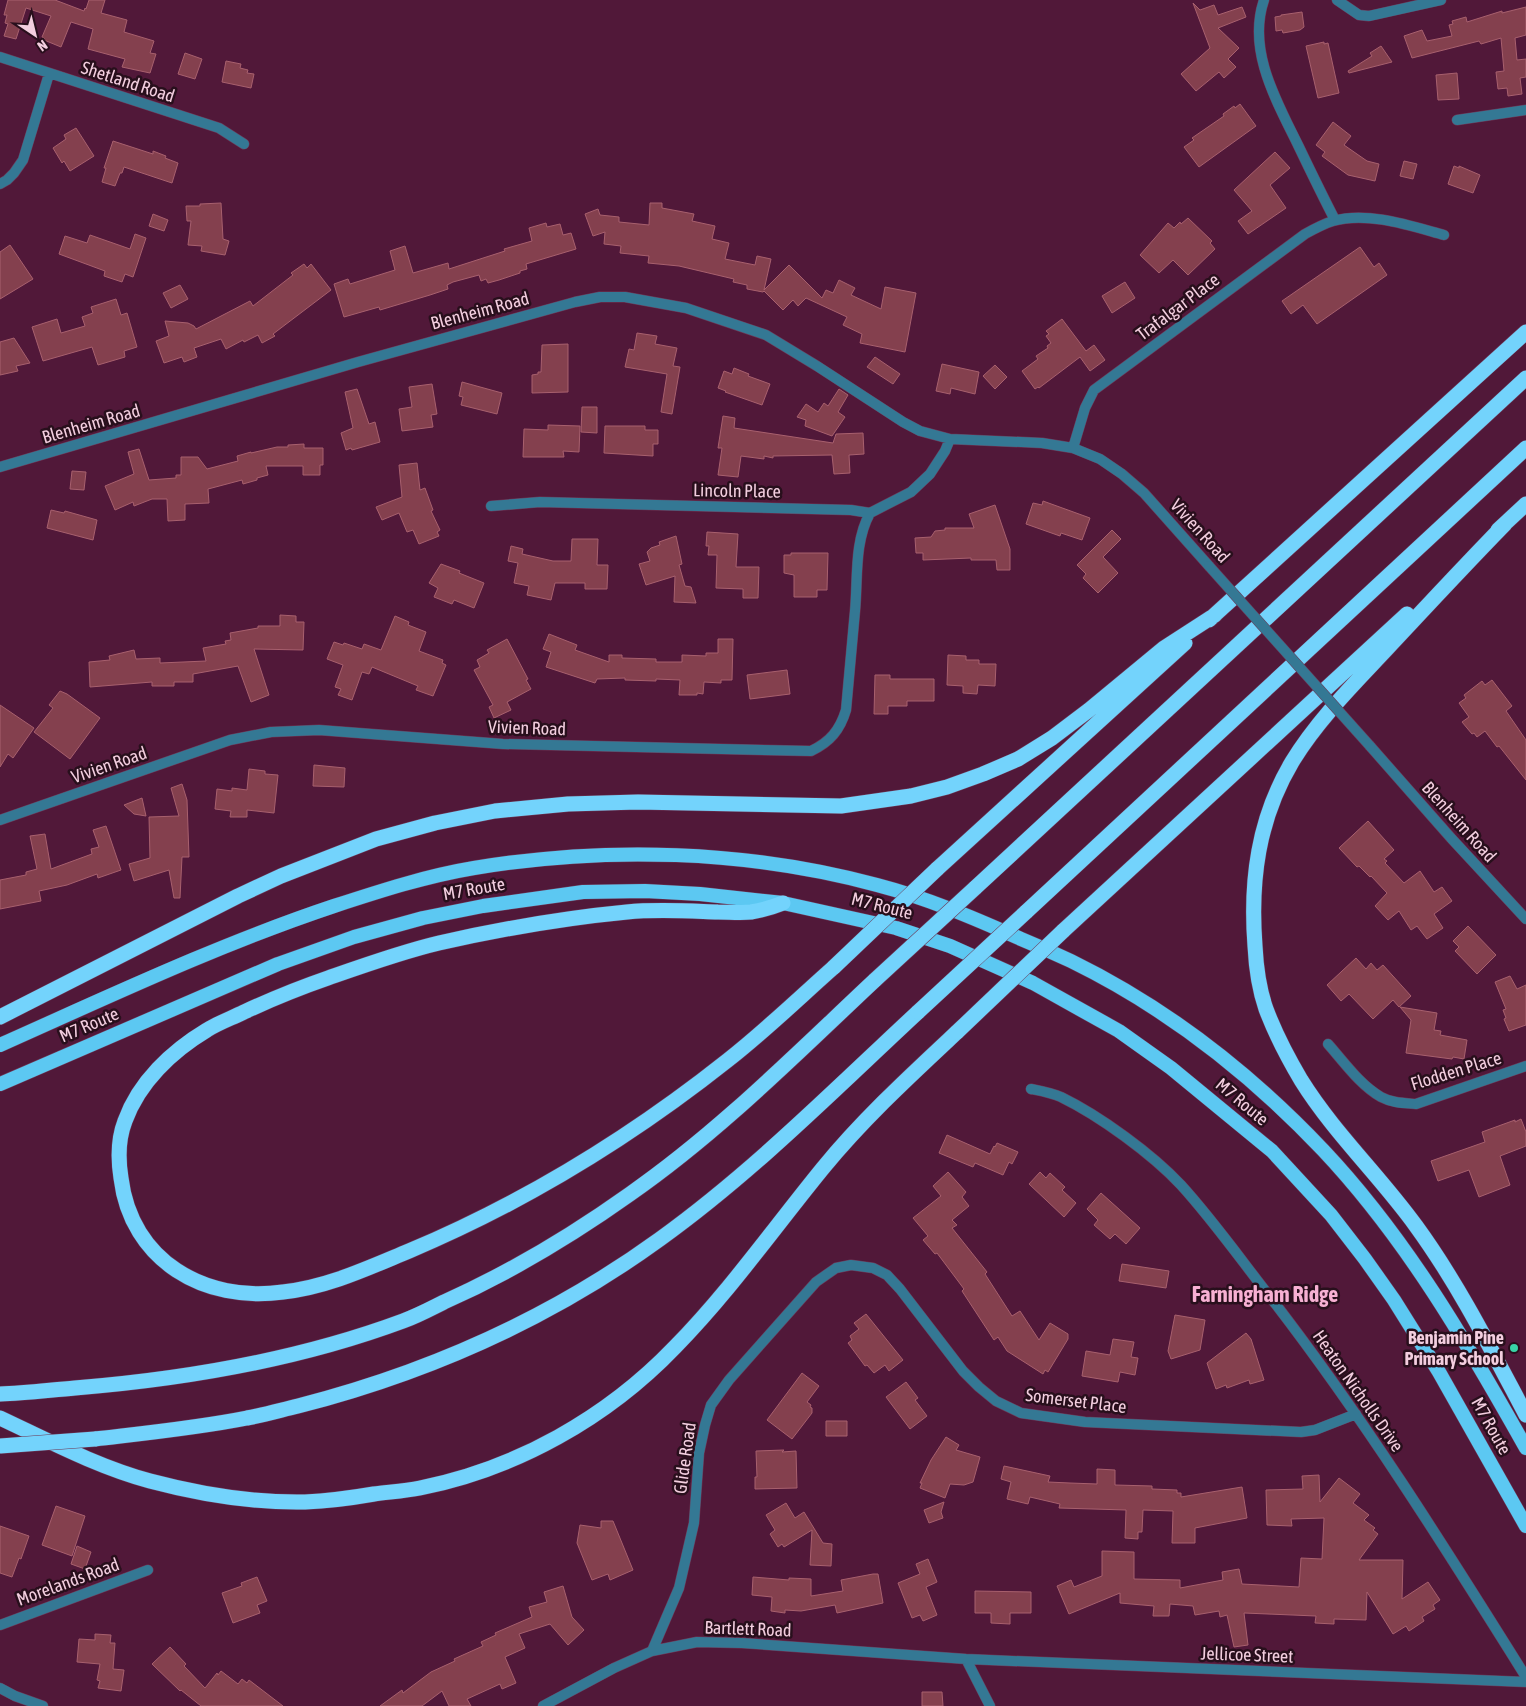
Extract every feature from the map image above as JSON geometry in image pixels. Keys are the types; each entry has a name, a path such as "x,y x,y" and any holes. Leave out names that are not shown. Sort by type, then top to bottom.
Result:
{"highway":[{"path":"784,903 747,912 631,912 540,922 438,943 289,991 208,1030 181,1049 156,1071 137,1095 123,1124 118,1158 122,1192 134,1225 149,1247 166,1264 190,1279 219,1290 248,1294 282,1293 318,1286 355,1274 439,1238 514,1201 576,1166 670,1104 731,1057 834,967 937,869 1526,332"},
{"path":"5,1394 136,1383 243,1365 343,1341 404,1320 475,1288 544,1250 631,1194 722,1121 766,1082 1526,378"},
{"path":"0,1446 158,1432 248,1418 340,1395 423,1367 500,1335 582,1290 659,1240 748,1169 799,1123 1526,448"},
{"path":"0,1418 108,1467 148,1481 228,1497 304,1502 343,1499 420,1488 470,1475 516,1458 591,1418 630,1388 675,1348 720,1296 824,1166 886,1098 1063,931 1526,504"},
{"path":"1504,524 1363,674 1310,734 1292,762 1272,800 1261,839 1254,881 1253,919 1256,963 1266,1007 1302,1082 1421,1233 1445,1270 1526,1415"},
{"path":"0,1018 238,896 281,876 376,839 435,823 494,811 568,804 638,802 841,806 911,796 947,787 1018,759 1052,738 1164,648 1215,614"},
{"name":"M7 Route","path":"0,1045 224,947 287,922 410,882 473,868 592,856 644,854 766,863 878,885 964,914 1073,962 1127,992 1171,1020 1241,1073 1324,1151 1386,1226 1412,1261 1460,1335 1526,1448"},
{"name":"M7 Route","path":"0,1084 278,964 354,937 423,918 483,906 583,892 645,891 700,894 784,903 896,928 950,946 1033,982 1119,1031 1171,1068 1265,1146 1331,1215 1365,1258 1439,1372 1526,1526"}],"street":[{"path":"1264,0 1260,11 1258,29 1259,48 1267,78 1284,117 1335,220"},
{"path":"1337,0 1359,14 1369,16 1441,0"},
{"name":"Shetland Road","path":"0,57 219,128 244,144"},
{"path":"0,184 14,173 22,160 49,74"},
{"path":"1457,120 1526,110"},
{"name":"Trafalgar Place","path":"1073,448 1084,408 1094,390 1282,249 1320,225 1335,220 1357,218 1395,222 1444,236"},
{"name":"Blenheim Road","path":"0,467 358,362 575,302 600,297 625,298 686,308 766,335 903,422 920,431 950,439"},
{"path":"870,513 911,492 930,474 945,451 950,439"},
{"name":"Vivien Road","path":"950,439 1042,443 1073,448 1100,459 1122,474 1144,493 1370,746"},
{"name":"Lincoln Place","path":"491,506 540,502 851,510 870,513"},
{"name":"Vivien Road","path":"0,820 230,740 271,732 319,730 503,744 811,751 833,737 842,723 846,710 860,538 863,526 870,513"},
{"name":"Blenheim Road","path":"1370,746 1526,919"},
{"name":"Flodden Place","path":"1328,1044 1362,1082 1382,1098 1398,1103 1416,1104 1526,1066"},
{"name":"Heaton Nicholls Drive","path":"1031,1089 1060,1097 1110,1126 1147,1155 1180,1185 1222,1234 1305,1341 1356,1414 1526,1677"},
{"name":"Somerset Place","path":"851,1265 873,1268 887,1275 900,1289 963,1371 996,1401 1020,1412 1085,1422 1301,1432 1315,1430 1356,1414"},
{"name":"Glide Road","path":"652,1651 679,1588 694,1523 699,1453 711,1405 729,1380 816,1282 836,1268 851,1265"},
{"name":"Morelands Road","path":"0,1625 148,1570"},
{"name":"Bartlett Road","path":"542,1706 614,1668 652,1651 697,1642 742,1643 966,1659"},
{"path":"966,1659 990,1706"},
{"name":"Jellicoe Street","path":"966,1659 1526,1682"},
{"path":"0,1688 15,1696 43,1706"}],"building":[{"path":"8,0 55,0 84,11 89,0 105,0 101,13 127,20 124,32 154,41 150,53 156,54 150,73 122,67 125,59 88,49 93,29 71,22 61,47 44,40 42,37 51,16 26,8 16,39 4,36 8,24 5,23 7,15 4,15"},
{"path":"1193,3 1200,10 1214,5 1218,15 1242,7 1246,17 1218,28 1239,48 1228,59 1236,67 1224,78 1219,72 1196,91 1181,74 1210,48"},
{"path":"1526,7 1526,35 1515,38 1517,60 1526,59 1526,77 1520,78 1522,94 1508,96 1507,88 1498,89 1496,72 1504,71 1501,38 1481,44 1479,41 1412,58 1404,36 1422,30 1427,41 1452,36 1449,25 1453,24 1452,21 1466,17 1467,22 1502,11 1502,13"},
{"path":"1302,12 1304,27 1300,30 1283,33 1282,30 1276,31 1275,17"},
{"path":"1324,42 1324,44 1328,43 1339,93 1318,98 1306,46"},
{"path":"1381,46 1392,62 1349,73 1348,71 1372,56 1370,53"},
{"path":"185,53 202,59 195,79 178,74"},
{"path":"226,61 241,64 240,68 248,70 247,73 254,74 251,88 222,82"},
{"path":"1457,73 1459,99 1438,100 1436,75"},
{"path":"1240,104 1256,126 1199,167 1184,147 1194,140 1192,138 1224,116 1223,114"},
{"path":"1333,122 1351,136 1344,145 1367,161 1379,164 1375,181 1348,175 1322,156 1325,152 1316,145"},
{"path":"76,128 94,156 70,171 64,161 62,163 53,148 66,139 64,135"},
{"path":"113,141 153,154 153,151 178,163 172,183 124,167 115,186 102,182 106,168 104,168"},
{"path":"1275,152 1290,168 1270,185 1286,208 1248,234 1238,221 1252,211 1234,190"},
{"path":"1404,161 1417,164 1413,179 1400,176"},
{"path":"1454,166 1459,168 1459,166 1480,175 1473,193 1448,184"},
{"path":"221,203 223,239 229,241 225,255 201,251 202,246 188,245 191,221 187,221 186,206"},
{"path":"650,203 662,203 662,208 694,214 692,221 715,226 712,239 729,243 725,259 755,265 757,256 771,259 764,290 789,265 822,298 826,290 833,293 839,280 855,288 851,295 881,309 885,287 916,293 905,352 860,343 862,334 843,325 847,317 806,298 798,306 793,300 783,310 764,291 747,289 747,285 733,282 734,279 679,266 648,263 649,256 620,253 621,246 604,244 605,232 593,236 585,214 598,209 600,215 619,217 619,222 649,225"},
{"path":"153,214 168,220 164,231 149,226"},
{"path":"1188,218 1212,241 1210,243 1215,249 1188,275 1173,260 1159,273 1140,255 1168,223 1174,228"},
{"path":"546,223 547,227 560,224 563,235 571,233 576,249 526,264 527,269 499,280 488,283 486,279 481,281 479,275 453,282 447,285 448,289 430,295 380,310 379,307 344,317 334,284 348,279 350,284 395,270 390,251 405,246 413,273 448,263 449,269 532,241 529,228"},
{"path":"135,234 146,238 133,277 125,274 122,282 104,276 105,271 59,254 65,236 87,243 90,235 130,249"},
{"path":"10,245 33,279 0,299 0,252"},
{"path":"1360,247 1374,267 1379,263 1387,275 1317,324 1303,305 1291,314 1282,301"},
{"path":"304,264 307,268 311,264 331,290 273,334 275,336 262,343 258,335 226,349 221,339 194,348 197,357 184,362 182,357 164,363 156,341 169,336 165,321 188,323 196,329 250,301 253,306"},
{"path":"1125,282 1135,298 1112,313 1102,296"},
{"path":"180,285 188,299 171,308 163,293"},
{"path":"116,299 121,315 127,313 137,347 124,351 125,357 98,365 92,347 43,361 32,327 57,319 61,333 85,326 82,317 93,313 91,307"},
{"path":"1062,319 1086,351 1094,345 1105,360 1090,371 1080,357 1039,388 1035,389 1022,371 1038,359 1036,356 1048,348 1047,346 1051,343 1046,336 1049,334 1046,331"},
{"path":"637,333 657,336 655,344 677,348 673,366 680,367 672,414 661,412 667,374 625,367 629,349 634,350"},
{"path":"14,338 30,363 16,366 18,371 0,375 0,342"},
{"path":"568,344 568,392 532,393 532,375 541,372 542,345"},
{"path":"875,357 900,374 893,384 867,367"},
{"path":"942,364 979,372 975,394 951,388 950,394 936,391"},
{"path":"995,365 1007,377 995,389 983,376"},
{"path":"734,368 749,374 748,376 770,384 762,405 718,388 724,371 732,374"},
{"path":"462,382 502,393 497,414 461,405 463,397 459,396"},
{"path":"432,384 437,414 431,415 433,427 402,431 399,409 412,407 409,387"},
{"path":"357,389 369,424 375,422 380,442 346,450 341,433 353,428 345,392"},
{"path":"839,389 848,395 838,412 845,417 832,436 805,426 806,420 797,417 806,404 818,412 824,403 828,406"},
{"path":"582,407 597,407 597,433 581,432"},
{"path":"723,416 735,418 734,428 833,443 836,434 863,433 864,454 849,455 850,473 834,474 832,455 773,456 773,458 764,456 764,459 741,456 738,477 718,475 722,448 718,448"},
{"path":"548,425 580,426 579,452 563,451 564,457 523,457 524,429 548,430"},
{"path":"605,426 645,426 645,430 658,430 658,444 653,444 653,456 604,453"},
{"path":"304,444 304,448 323,448 323,465 320,465 320,475 303,475 303,466 266,466 268,475 257,478 257,480 243,484 242,480 208,489 209,503 185,504 185,520 168,521 167,499 152,499 134,506 133,502 115,510 105,486 134,474 128,452 139,449 149,480 176,478 176,475 181,475 181,457 198,457 207,469 238,461 237,456 251,452"},
{"path":"417,463 420,490 425,488 433,510 431,511 440,530 437,532 439,536 419,544 413,530 407,532 399,513 382,520 376,507 402,497 399,465"},
{"path":"72,471 86,472 84,490 70,489"},
{"path":"1043,501 1090,518 1082,540 1061,533 1060,536 1026,524 1033,503 1042,505"},
{"path":"995,505 1010,549 1010,570 997,570 996,560 971,560 971,558 923,560 923,553 916,553 915,538 931,537 935,531 945,530 945,528 974,528 969,514"},
{"path":"51,510 64,513 65,511 97,520 93,540 47,528"},
{"path":"1112,530 1121,539 1103,557 1118,573 1098,593 1083,578 1086,574 1077,565"},
{"path":"707,532 738,534 736,567 759,567 758,598 743,598 743,589 716,588 717,555 708,555 709,546 706,546"},
{"path":"676,536 682,564 679,565 685,586 691,587 696,603 674,602 675,576 646,585 639,564 650,561 647,552 651,548 660,545 659,542"},
{"path":"572,539 598,539 597,565 608,565 607,589 585,589 585,583 555,583 551,600 527,595 529,586 514,583 518,563 508,561 511,546 523,549 522,554 553,561 571,561"},
{"path":"791,553 828,553 827,590 817,590 817,597 794,597 794,575 784,573 784,555 791,555"},
{"path":"441,564 484,583 474,608 454,600 452,604 434,597 438,588 429,583"},
{"path":"280,615 296,616 296,622 304,622 303,650 254,649 269,695 251,702 238,666 193,674 193,682 174,682 174,686 152,686 152,682 90,687 89,662 110,660 109,656 134,650 136,659 160,658 160,663 206,661 203,648 226,644 225,641 231,640 230,633 258,628 258,626 280,626"},
{"path":"395,616 409,622 408,625 426,632 419,651 443,660 442,663 446,665 433,696 416,690 418,686 372,667 369,674 362,672 352,700 338,695 341,689 335,687 343,665 327,659 334,642 362,649 364,644 381,650"},
{"path":"549,634 577,645 575,650 609,662 609,655 622,655 622,658 656,659 656,662 682,662 682,655 706,656 706,653 718,653 718,639 733,639 732,680 721,680 721,683 704,682 703,694 697,693 697,695 679,695 680,680 625,680 625,678 597,679 595,683 546,667 551,652 543,649"},
{"path":"507,639 528,679 526,680 531,689 507,702 511,710 494,718 489,707 493,705 474,670 480,667 477,660 489,653 487,650"},
{"path":"948,655 966,656 966,660 979,660 979,664 996,664 995,686 978,685 977,694 963,693 963,686 947,685"},
{"path":"787,670 790,694 750,699 747,675"},
{"path":"875,675 890,675 890,679 934,679 934,701 907,701 907,706 888,706 888,714 874,714"},
{"path":"1492,680 1512,706 1506,711 1526,740 1526,780 1485,731 1477,737 1462,722 1469,717 1459,703 1466,698 1464,695 1482,681 1485,685"},
{"path":"60,691 100,718 70,759 34,732 53,708 49,705"},
{"path":"0,705 34,728 13,758 8,754 0,767"},
{"path":"314,765 345,768 344,787 313,786"},
{"path":"249,769 265,771 265,774 278,775 274,813 247,810 247,817 230,817 231,811 215,809 217,789 247,790"},
{"path":"182,784 187,800 189,857 182,857 180,898 174,898 169,870 134,881 129,864 150,858 149,817 179,816 171,788"},
{"path":"142,798 146,816 134,814 124,805"},
{"path":"1368,821 1394,850 1384,859 1387,861 1385,863 1404,883 1420,871 1434,892 1442,887 1452,901 1434,914 1443,928 1427,939 1417,926 1411,930 1399,911 1388,920 1375,906 1387,893 1371,876 1359,866 1357,867 1339,848"},
{"path":"106,826 121,870 98,878 97,874 67,885 39,891 41,901 0,909 0,880 26,875 26,872 37,869 30,836 45,834 51,869 92,854 91,849 99,847 93,830"},
{"path":"1468,926 1496,955 1477,974 1455,951 1459,947 1453,941"},
{"path":"1356,958 1366,969 1371,963 1377,970 1383,965 1411,996 1399,1007 1393,1000 1373,1019 1349,994 1341,1001 1327,985"},
{"path":"1510,976 1517,989 1526,985 1526,1025 1509,1031 1504,1019 1506,1018 1503,1010 1506,1009 1495,982"},
{"path":"1400,1007 1437,1013 1434,1030 1441,1031 1440,1035 1467,1040 1464,1059 1406,1053 1411,1020"},
{"path":"1521,1119 1526,1132 1526,1146 1500,1156 1510,1185 1479,1197 1469,1170 1438,1181 1431,1161 1485,1142 1482,1132"},
{"path":"947,1135 990,1154 997,1143 1018,1152 1012,1164 1009,1162 1003,1175 975,1163 973,1167 939,1153"},
{"path":"948,1172 966,1192 962,1197 969,1206 952,1220 957,1225 952,1228 987,1272 985,1274 1012,1316 1020,1311 1039,1340 1050,1323 1068,1334 1068,1339 1048,1372 1045,1370 1043,1374 1007,1351 998,1337 994,1340 962,1291 964,1289 937,1253 935,1254 923,1240 928,1236 913,1218 941,1196 933,1186"},
{"path":"1040,1172 1046,1178 1050,1173 1065,1187 1062,1190 1076,1203 1064,1217 1029,1184"},
{"path":"1101,1193 1140,1228 1126,1244 1115,1234 1110,1239 1094,1225 1098,1220 1087,1209"},
{"path":"1122,1264 1169,1271 1166,1288 1119,1281"},
{"path":"866,1314 903,1360 889,1371 885,1365 874,1373 867,1365 865,1366 848,1343 852,1340 850,1336 859,1329 854,1323"},
{"path":"1175,1315 1205,1320 1200,1350 1171,1359 1168,1351"},
{"path":"1246,1333 1251,1339 1264,1380 1250,1384 1249,1380 1227,1388 1226,1385 1216,1389 1207,1363"},
{"path":"1113,1339 1134,1342 1131,1357 1138,1358 1135,1375 1120,1372 1118,1382 1082,1376 1086,1351 1110,1355"},
{"path":"802,1373 819,1386 807,1402 811,1405 812,1413 792,1439 767,1420"},
{"path":"906,1382 918,1398 915,1400 927,1416 910,1429 886,1397"},
{"path":"826,1421 847,1421 847,1436 826,1436"},
{"path":"946,1437 959,1445 956,1450 980,1457 973,1482 964,1485 950,1484 945,1498 920,1488 922,1483 920,1483 931,1460"},
{"path":"784,1450 782,1452 796,1451 797,1488 755,1489 755,1477 757,1477 756,1451"},
{"path":"1004,1466 1050,1476 1048,1482 1097,1484 1097,1469 1115,1470 1115,1485 1152,1486 1152,1489 1177,1490 1177,1493 1181,1493 1181,1497 1242,1487 1247,1518 1195,1528 1195,1543 1172,1543 1173,1511 1143,1510 1142,1532 1138,1532 1138,1539 1125,1538 1126,1510 1059,1508 1060,1504 1030,1497 1028,1504 1007,1499 1011,1482 1001,1479"},
{"path":"1319,1475 1320,1502 1339,1478 1360,1494 1353,1503 1369,1515 1364,1520 1375,1528 1373,1530 1378,1534 1359,1560 1403,1560 1402,1599 1428,1582 1440,1600 1433,1605 1435,1609 1422,1617 1424,1621 1409,1631 1406,1626 1393,1634 1367,1592 1366,1620 1334,1619 1334,1624 1315,1623 1316,1616 1244,1613 1248,1645 1234,1647 1227,1615 1220,1617 1219,1611 1195,1615 1193,1606 1170,1604 1169,1616 1153,1616 1154,1606 1120,1603 1120,1593 1069,1614 1057,1586 1071,1580 1074,1587 1102,1576 1102,1551 1134,1552 1134,1579 1180,1580 1180,1588 1223,1580 1222,1572 1239,1569 1242,1584 1299,1587 1301,1558 1322,1559 1324,1518 1291,1519 1292,1526 1267,1525 1266,1490 1303,1489 1302,1476"},
{"path":"944,1502 941,1512 943,1518 929,1523 924,1510"},
{"path":"786,1503 795,1518 804,1512 823,1543 832,1544 831,1566 810,1565 812,1530 784,1547 782,1544 778,1547 770,1534 775,1530 766,1515"},
{"path":"56,1506 85,1516 72,1556 42,1545"},
{"path":"601,1521 613,1521 633,1570 610,1580 608,1574 592,1580 577,1543 580,1525 601,1528"},
{"path":"0,1526 29,1536 12,1577 0,1573"},
{"path":"77,1546 91,1552 85,1569 71,1564"},
{"path":"928,1559 937,1582 926,1587 937,1615 923,1621 920,1615 912,1618 898,1583 920,1574 916,1564"},
{"path":"878,1574 883,1603 837,1613 835,1605 801,1611 785,1610 785,1613 771,1611 772,1597 752,1595 753,1577 789,1580 789,1578 811,1579 811,1596 843,1591 841,1580"},
{"path":"257,1577 267,1601 257,1605 260,1613 233,1623 222,1593 242,1586 241,1583"},
{"path":"563,1586 572,1617 584,1630 568,1645 550,1624 519,1634 525,1648 505,1657 516,1683 502,1689 500,1684 467,1699 471,1706 449,1706 442,1691 422,1706 380,1706 402,1690 403,1693 431,1672 483,1646 481,1642 496,1635 495,1633 532,1617 529,1607 547,1602 544,1592"},
{"path":"975,1591 1031,1592 1031,1613 1010,1613 1010,1624 991,1623 991,1613 975,1613"},
{"path":"95,1634 111,1635 110,1643 115,1643 113,1669 124,1670 121,1691 98,1688 100,1681 97,1680 100,1664 77,1662 79,1639 95,1640"},
{"path":"170,1647 186,1664 184,1666 205,1688 217,1673 218,1675 221,1671 238,1684 242,1679 247,1683 249,1680 283,1706 201,1706 180,1691 152,1664"},
{"path":"922,1692 942,1692 943,1706 922,1706"}],"place":[{"name":"Benjamin Pine Primary School","path":"1514,1348"}],"district":[{"name":"Farningham Ridge","path":"1265,1294"}]}
